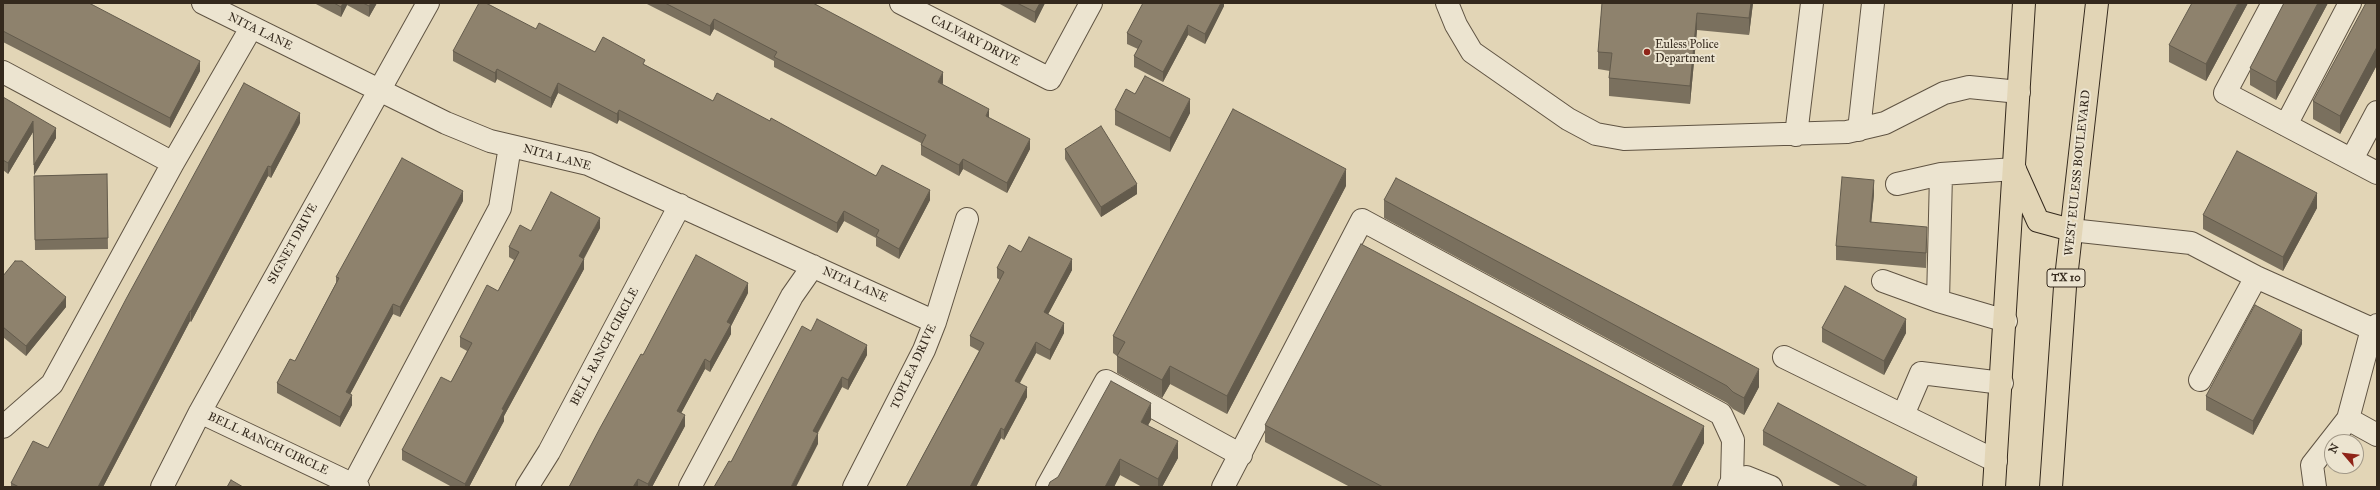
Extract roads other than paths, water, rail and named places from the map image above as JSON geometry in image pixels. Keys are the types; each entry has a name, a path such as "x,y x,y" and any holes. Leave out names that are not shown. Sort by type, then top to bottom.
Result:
{"main road":[{"path":"1994,487 2006,321 2024,3"},
{"name":"WEST EULESS BOULEVARD","path":"2051,487 2065,287 2097,3"},
{"path":"2014,169 2038,221 2071,230"}],"street":[{"name":"NITA LANE","path":"203,3 446,123 490,141 588,164 935,322"},
{"name":"SIGNET DRIVE","path":"162,487 200,412 428,3"},
{"name":"CALVARY DRIVE","path":"901,3 1050,79 1091,3"},
{"path":"1447,3 1456,25 1472,52 1568,119 1596,134 1624,139 1796,135 1847,132 1885,123 1944,93 1969,86 2019,92"},
{"path":"1796,135 1812,3"},
{"path":"1859,130 1873,3"},
{"path":"2273,3 2225,92 2377,173"},
{"path":"2286,125 2350,3"},
{"path":"3,427 52,384 173,163 251,28"},
{"path":"3,72 173,163"},
{"path":"2352,159 2377,112"},
{"path":"355,486 500,208 510,146"},
{"path":"1897,184 1941,174 2014,169"},
{"path":"1938,301 1941,174"},
{"name":"BELL RANCH CIRCLE","path":"527,487 549,452 680,205"},
{"name":"TOPLEA DRIVE","path":"854,487 924,350 935,322 967,219"},
{"path":"1223,487 1362,220 1720,414 1733,440 1731,484 1746,477 1770,487"},
{"path":"2071,230 2191,243 2256,277 2375,328 2348,419 2312,465 2315,487"},
{"path":"690,487 792,296 813,266"},
{"path":"2200,380 2256,277"},
{"path":"1884,282 1938,301 2006,321"},
{"path":"1784,357 1996,461"},
{"path":"1903,416 1921,373 2002,383"},
{"path":"1047,487 1106,381 1241,454"},
{"name":"BELL RANCH CIRCLE","path":"200,412 355,486"},
{"path":"2348,419 2377,435"}],"place":[{"name":"Euless Police Department","path":"1647,52"}]}
